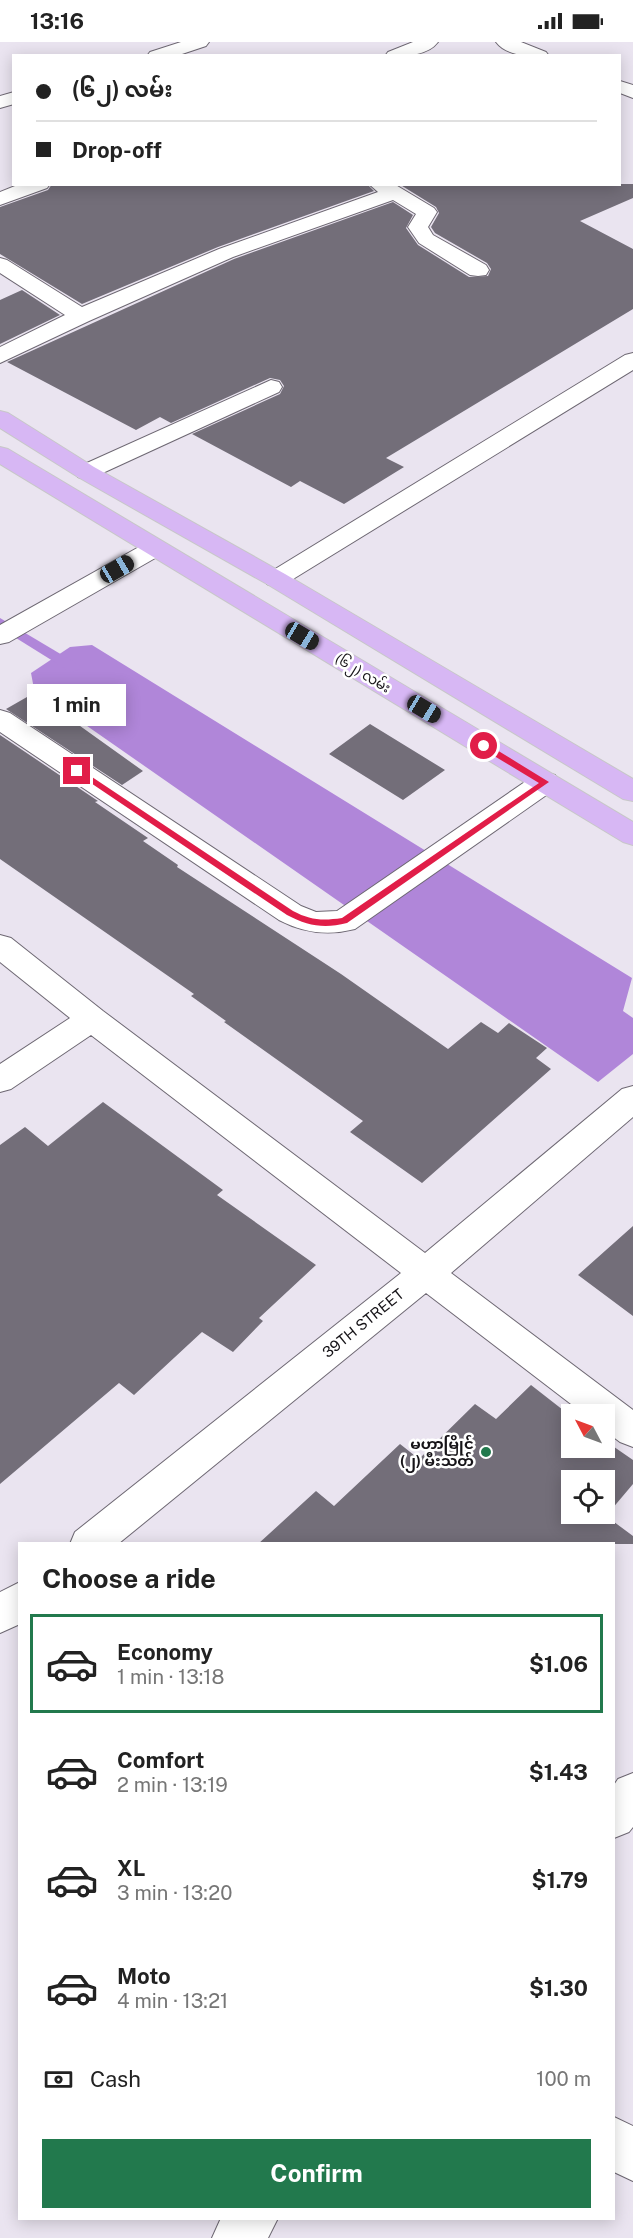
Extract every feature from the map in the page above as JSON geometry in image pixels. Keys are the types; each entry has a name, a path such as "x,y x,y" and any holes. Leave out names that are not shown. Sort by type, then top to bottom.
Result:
{"main road":[{"path":"0,418 86,472 276,579 633,792"},
{"name":"(၆၂) လမ်း","path":"0,454 633,835"}],"street":[{"path":"160,54 200,42"},
{"path":"399,54 429,42"},
{"path":"505,42 535,54"},
{"path":"0,199 35,186"},
{"path":"0,356 81,316 226,253 386,189 427,212 418,227 426,239 478,270"},
{"path":"0,264 81,316"},
{"path":"276,579 633,360"},
{"path":"86,472 271,387"},
{"path":"0,636 155,548"},
{"path":"0,719 290,913 306,922 323,924 344,921 545,782"},
{"path":"0,946 92,1019 633,1431"},
{"path":"0,1080 92,1019"},
{"name":"39TH STREET","path":"91,1542 425,1274 628,1103"},
{"path":"0,1615 18,1602"},
{"path":"615,1816 633,1794"},
{"path":"615,2141 633,2158"},
{"path":"236,2238 252,2220"}],"shaded area":[{"path":"92,645 632,978 623,1011 633,1018 633,1054 598,1082 34,689 31,673 70,647"}],"building":[{"path":"621,184 633,184 633,198 580,221 633,249 633,309 386,458 404,467 344,504 300,481 291,487 192,434 280,394 284,386 280,380 270,378 171,423 160,417 136,430 7,362 234,259 393,202 413,215 406,228 418,245 469,277 488,276 491,269 487,263 435,233 431,227 439,213 436,207 402,186 621,186"},
{"path":"51,186 369,186 374,191 218,247 82,304 0,254 0,207 48,190"},
{"path":"22,290 60,315 0,344 0,300"},
{"path":"34,693 143,771 122,785 6,709"},
{"path":"370,724 445,770 403,800 329,754"},
{"path":"0,735 98,801 95,802 148,838 143,841 178,865 177,867 341,974 448,1049 481,1022 498,1033 509,1023 547,1048 536,1058 551,1069 422,1183 350,1132 363,1121 224,1022 226,1021 191,996 194,994 0,859"},
{"path":"103,1102 223,1190 217,1195 316,1265 259,1318 263,1321 233,1352 202,1332 134,1395 119,1383 0,1484 0,1145 25,1127 48,1146"},
{"path":"633,1226 633,1316 578,1275"},
{"path":"531,1385 561,1408 561,1458 615,1458 615,1448 633,1460 633,1484 615,1505 615,1470 561,1470 561,1524 615,1523 633,1536 633,1544 615,1544 615,1542 260,1542 316,1491 334,1506 400,1444 419,1459 475,1404 496,1419"}],"waterway":[{"path":"0,622 74,668"}],"place":[{"name":"မဟာမြိုင် (၂) မီးသတ်","path":"486,1452"}],"route":[{"path":"77,771 290,913 306,922 323,924 344,921 545,782 484,746"}]}
